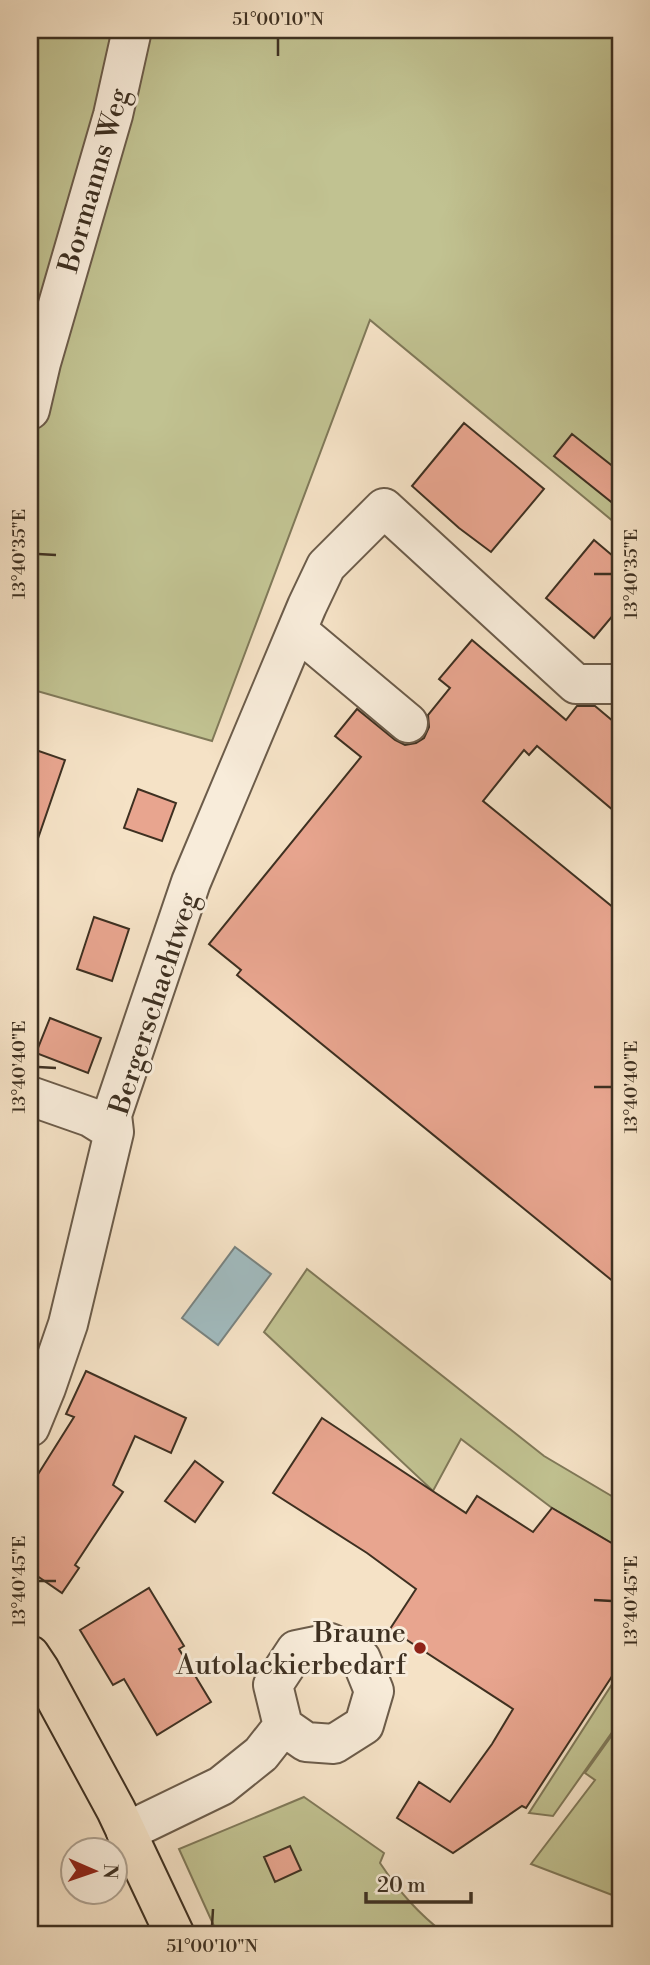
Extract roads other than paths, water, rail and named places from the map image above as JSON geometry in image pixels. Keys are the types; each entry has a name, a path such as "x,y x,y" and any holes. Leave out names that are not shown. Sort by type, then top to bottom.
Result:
{"main road":[{"path":"30,1655 84,1748 175,1935"}],"street":[{"name":"Bormanns Weg","path":"30,410 41,363 113,115 132,30"},
{"name":"Bergerschachtweg","path":"30,1427 68,1324 114,1132 111,1115 191,882 296,630 326,566 384,508 576,684 620,684"},
{"path":"296,630 408,723"},
{"path":"30,1096 90,1117 114,1132"},
{"path":"288,1640 330,1643 361,1659 374,1691 364,1725 334,1744 306,1742 283,1726 273,1685 288,1640"},
{"path":"126,1832 221,1786 261,1754 283,1726"}],"water":[{"path":"235,1247 271,1274 218,1345 182,1318"}],"place":[{"name":"Braune Autolackierbedarf","path":"420,1648"}]}
